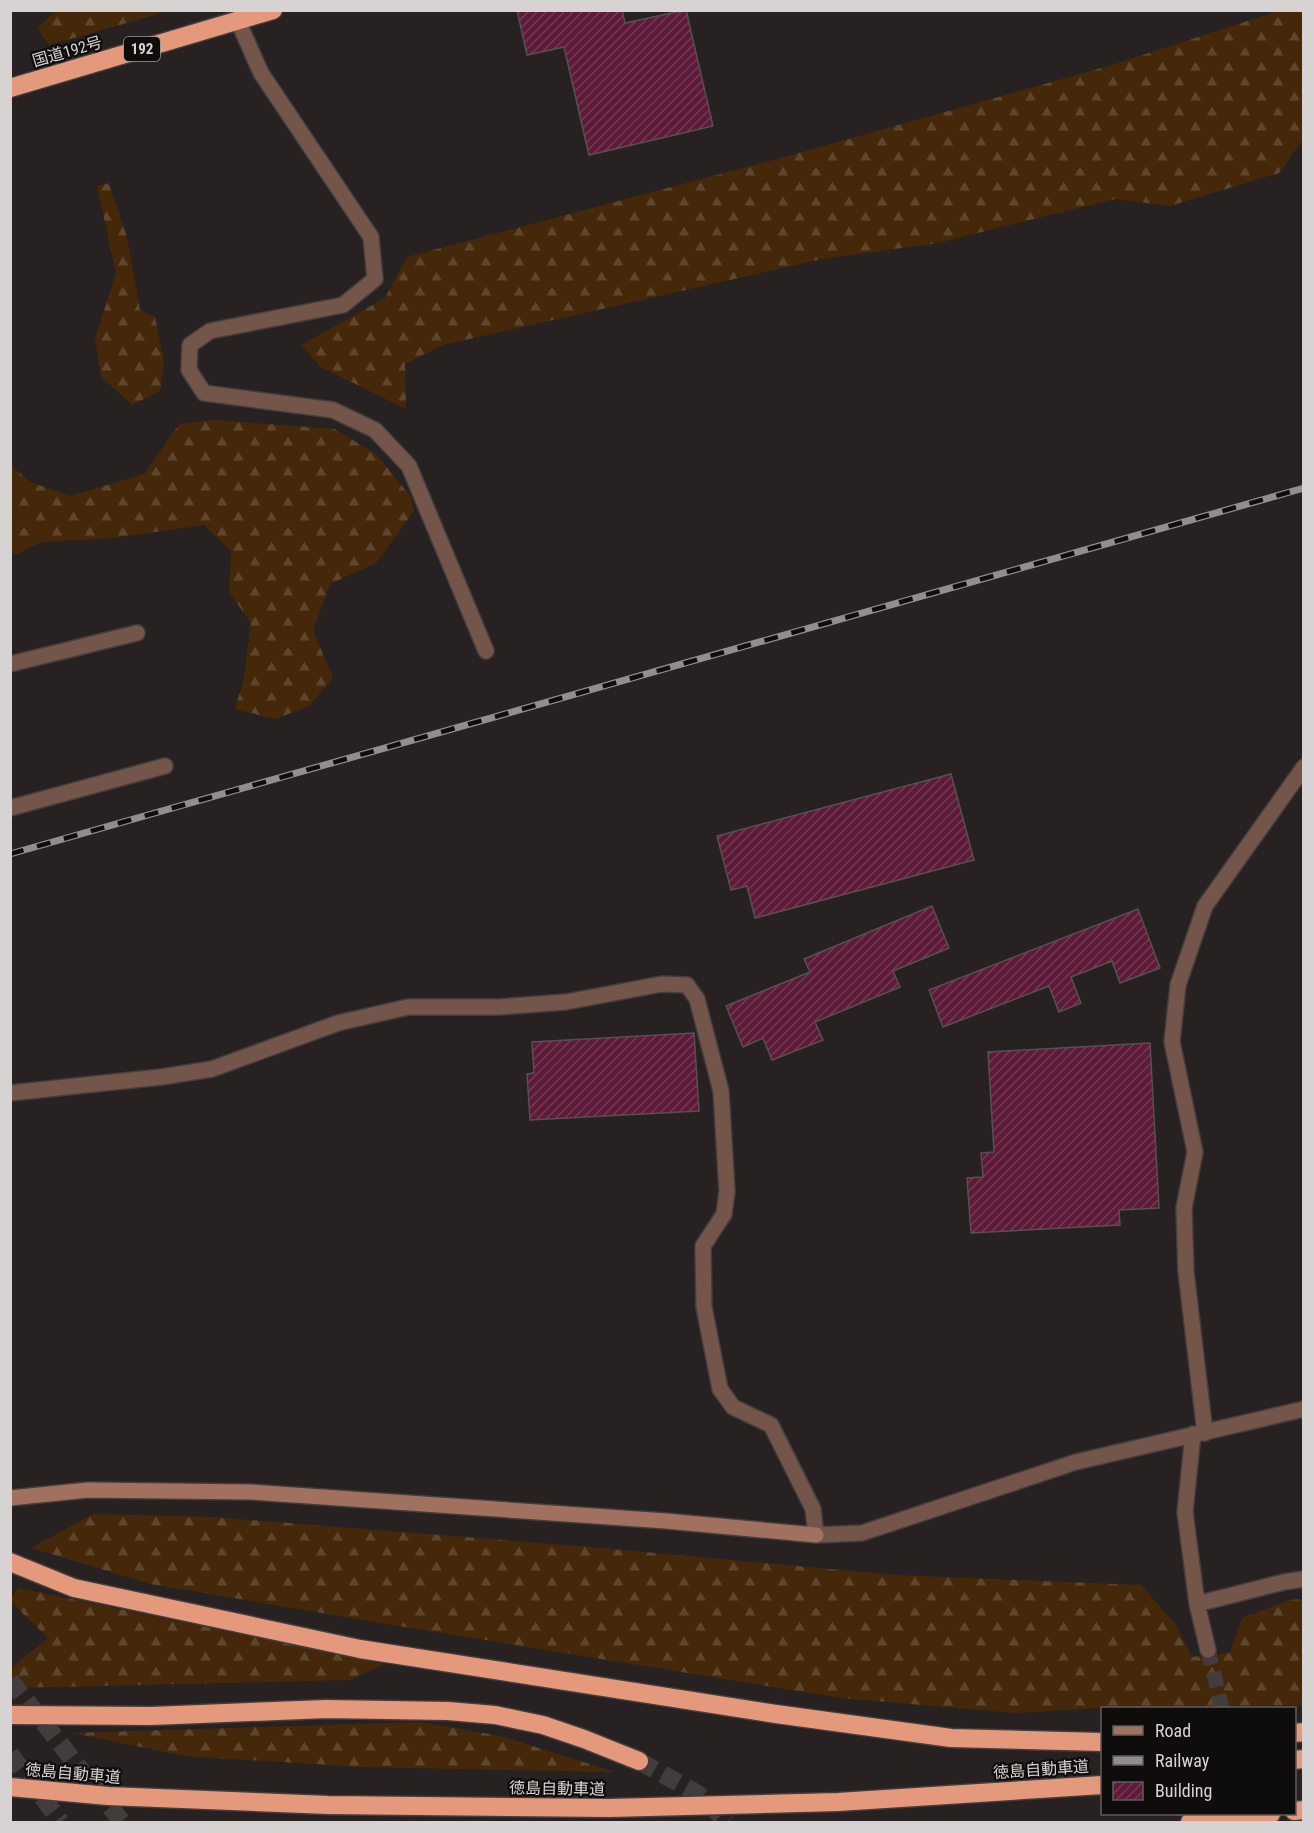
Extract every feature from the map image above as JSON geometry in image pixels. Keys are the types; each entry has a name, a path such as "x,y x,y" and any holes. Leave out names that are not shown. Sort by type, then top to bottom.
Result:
{"highway":[{"name":"国道192号","path":"10,87 273,10"},
{"path":"10,1562 74,1588 372,1651 776,1714 951,1738 1101,1742"},
{"path":"10,1715 151,1716 326,1709 483,1714 543,1725 639,1761"},
{"name":"徳島自動車道","path":"10,1787 108,1796 328,1806 610,1808 838,1802 1101,1785"},
{"path":"1190,1822 1261,1815"}],"street":[{"path":"238,21 261,73 371,237 375,279 343,305 210,331 190,345 189,370 204,393 333,410 375,430 409,466 486,651"},
{"path":"10,664 137,633"},
{"path":"10,808 165,766"},
{"path":"1208,1650 1197,1605 1185,1512 1199,1433 1186,1272 1184,1208 1196,1152 1172,1042 1178,985 1205,906 1304,767"},
{"path":"10,1093 212,1069 338,1023 408,1007 499,1007 543,1004 566,1002 662,984 687,985 697,999 721,1091 726,1202 724,1214 703,1246 704,1307 720,1389 733,1407 771,1425 813,1509 816,1535"},
{"path":"12,1495 88,1490 250,1492 666,1521 816,1535 862,1533 1076,1462 1304,1409"},
{"path":"1197,1605 1284,1582 1304,1579"}],"green space":[{"path":"56,10 169,11 49,45 38,28"},
{"path":"1278,11 1304,11 1303,139 1279,173 1170,206 1115,199 938,243 822,259 443,345 405,364 406,409 321,367 301,345 385,298 407,257 770,161 1112,65"},
{"path":"109,183 127,237 140,310 155,317 164,362 160,391 132,405 101,376 95,339 116,273 97,186"},
{"path":"214,420 335,429 377,455 410,496 414,511 376,563 330,584 313,630 333,678 309,706 275,719 235,709 244,678 251,623 229,592 231,551 204,525 113,538 41,542 15,555 11,551 11,465 30,482 70,496 144,474 179,424"},
{"path":"93,1514 212,1517 579,1546 896,1575 1141,1585 1176,1625 1192,1657 1230,1653 1242,1618 1290,1600 1303,1599 1303,1705 1101,1707 1015,1713 841,1698 151,1584 31,1548"},
{"path":"18,1588 384,1664 350,1680 11,1688 11,1668 48,1638 11,1602"},
{"path":"420,1722 501,1736 615,1772 362,1767 185,1756 71,1733"}],"building":[{"path":"517,10 622,10 625,23 686,10 713,126 589,155 564,47 527,55"},
{"path":"951,774 974,860 755,918 747,886 731,890 717,836"},
{"path":"932,906 949,948 893,971 900,987 815,1022 823,1040 772,1060 763,1038 743,1047 726,1006 810,972 804,959"},
{"path":"1138,909 1160,968 1120,983 1112,961 1071,977 1081,1003 1059,1012 1049,986 943,1027 929,990"},
{"path":"694,1033 699,1111 530,1120 527,1074 534,1073 532,1042"},
{"path":"1150,1043 1159,1208 1119,1210 1120,1225 971,1233 967,1178 983,1177 981,1153 994,1152 988,1052"}],"tunnel":[{"path":"1208,1650 1222,1707"},
{"path":"10,1680 122,1822"},
{"path":"10,1754 61,1822"},
{"path":"639,1761 698,1794 728,1822"}],"railway":[{"path":"10,854 1304,488"}]}
